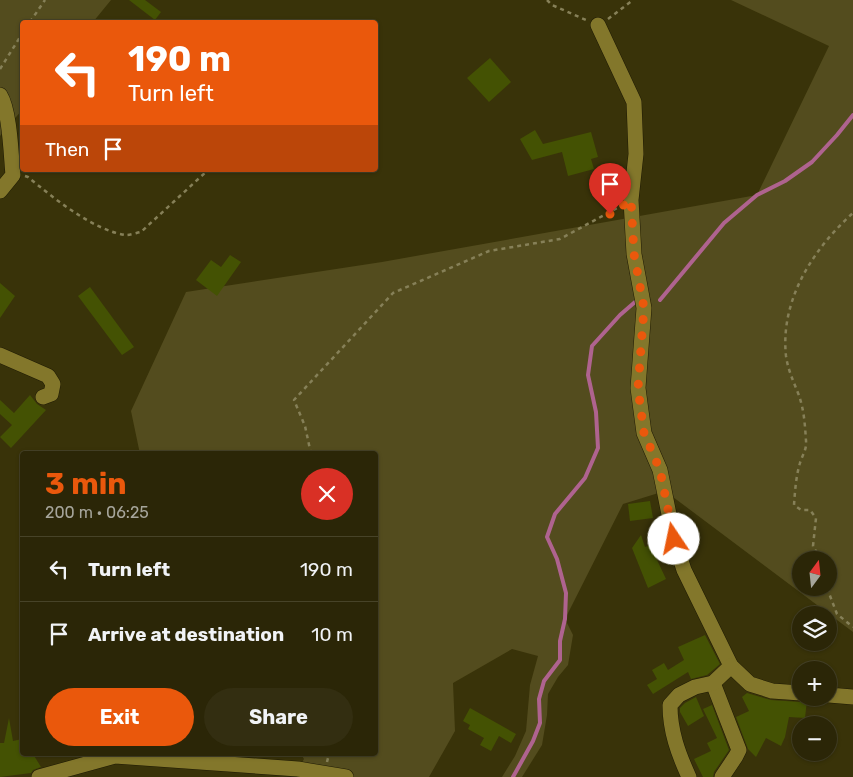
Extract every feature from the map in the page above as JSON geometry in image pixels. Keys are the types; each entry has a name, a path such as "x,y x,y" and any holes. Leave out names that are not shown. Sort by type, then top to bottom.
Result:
{"street":[{"path":"598,25 634,102 636,154 631,200 634,254 644,308 638,388 644,433 660,470 674,539 684,570 731,666 750,684 772,691 792,692"},
{"path":"0,95 3,100 8,128 13,175 0,191"},
{"path":"0,355 48,376 53,384 51,394 43,397"},
{"path":"689,777 676,749 670,724 670,705 679,695 694,687 713,683 731,666"},
{"path":"713,683 739,750 722,777"},
{"path":"837,696 853,697"},
{"path":"39,777 115,756 298,769 346,777"}],"path":[{"path":"31,20 45,0"},
{"path":"0,69 20,37"},
{"path":"13,175 28,177 55,199 106,230 127,235 141,232 206,172"},
{"path":"310,451 305,426 294,400 393,294 489,251 560,239 610,214 631,200"},
{"path":"816,551 813,546 816,518 810,510 801,510 794,505 800,463 807,445 804,418 786,357 787,321 792,298 818,249 853,213"},
{"path":"830,596 837,614 853,627"}],"shaded area":[{"path":"0,0 111,0 95,20 20,20 20,112 0,136"},
{"path":"731,0 853,0 853,632 837,620 837,606 818,606 805,596 838,596 838,551 792,551 792,586 665,491 623,504 565,619 573,635 568,665 548,694 542,745 522,777 502,777 515,756 526,731 530,685 538,656 512,649 453,683 455,731 429,777 338,777 298,769 304,759 302,756 378,756 378,451 139,451 131,411 186,292 382,262 757,195 829,46"}],"building":[{"path":"129,0 145,0 161,12 155,20"},
{"path":"490,58 511,82 489,102 467,78"},
{"path":"535,130 543,144 591,132 598,157 591,159 594,169 568,176 562,152 532,160 520,139"},
{"path":"230,255 241,262 217,296 196,280 211,260 221,267"},
{"path":"0,283 15,296 0,318"},
{"path":"90,287 134,347 122,355 78,296"},
{"path":"30,395 37,404 46,410 11,448 0,437 12,425 0,414 0,400 14,413"},
{"path":"650,501 653,518 630,521 628,504"},
{"path":"641,535 645,547 650,545 666,579 648,588 632,548"},
{"path":"705,635 720,664 707,675 691,679 688,672 653,694 647,685 657,679 652,670 664,663 668,670 684,660 678,647"},
{"path":"747,693 771,700 792,701 792,706 806,706 805,716 789,717 781,746 766,738 756,757 748,749 736,717 749,711 742,697"},
{"path":"696,697 704,716 688,726 680,712 680,708"},
{"path":"712,705 729,750 714,772 713,777 703,777 694,759 711,751 707,743 717,738 703,709"},
{"path":"470,708 516,734 511,743 499,736 491,751 480,745 484,738 468,729 470,725 463,721"},
{"path":"9,718 13,741 20,739 20,756 34,756 41,767 33,770 31,773 0,777 0,743 4,743"}],"waterway":[{"path":"660,300 724,223 757,195 785,181 812,162 853,115"},
{"path":"513,777 533,741 540,723 539,699 544,681 560,660 560,641 565,619 566,593 557,559 547,537 555,514 585,478 598,448 596,412 588,375 592,346 620,315 635,302"}],"route":[{"path":"610,214 631,200 634,254 644,308 638,388 644,433 660,470 674,539"}]}
